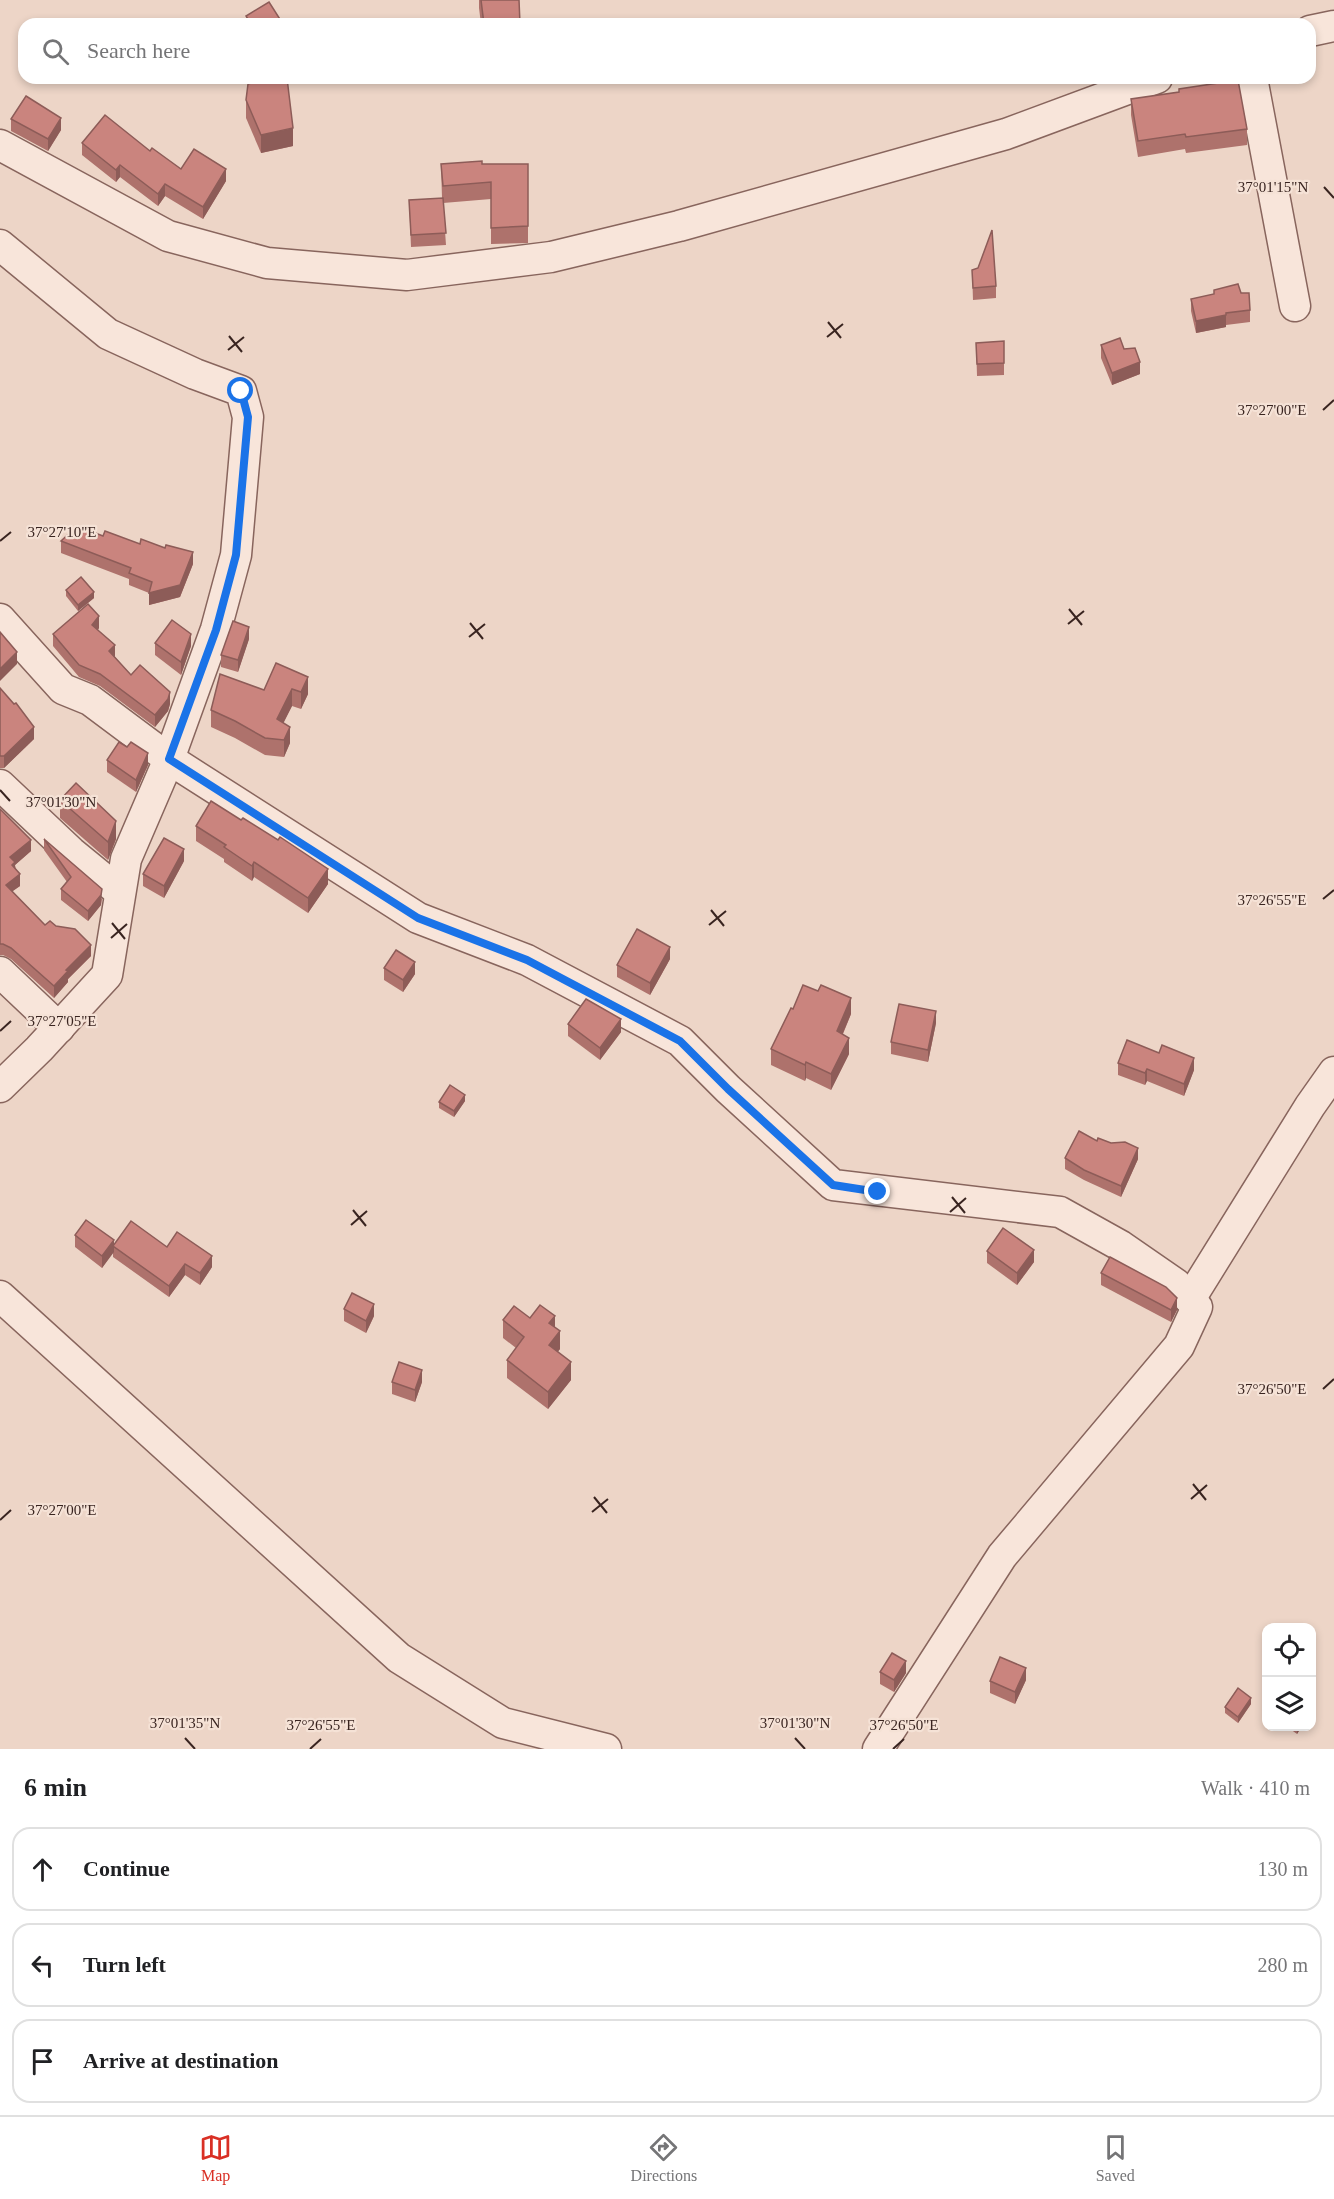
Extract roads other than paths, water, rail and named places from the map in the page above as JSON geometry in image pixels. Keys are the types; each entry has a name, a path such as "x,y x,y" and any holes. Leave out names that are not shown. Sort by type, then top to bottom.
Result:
{"street":[{"path":"1316,30 1334,26"},
{"path":"0,145 168,236 267,263 407,276 551,257 679,226 1006,134 1140,84"},
{"path":"1253,84 1295,306"},
{"path":"0,245 108,334 195,374 241,391 248,417 236,555 216,630 169,759 126,858 107,975 59,1028 0,1087"},
{"path":"0,619 63,688 90,700 169,759 418,918 527,960 680,1041 728,1089 833,1185 1060,1212 1121,1246 1176,1284 1197,1307 1179,1346 1002,1556 878,1749"},
{"path":"0,785 71,852 120,892"},
{"path":"0,972 59,1028"},
{"path":"1190,1299 1310,1106 1334,1072"},
{"path":"0,1296 399,1658 503,1723 606,1749"}]}
